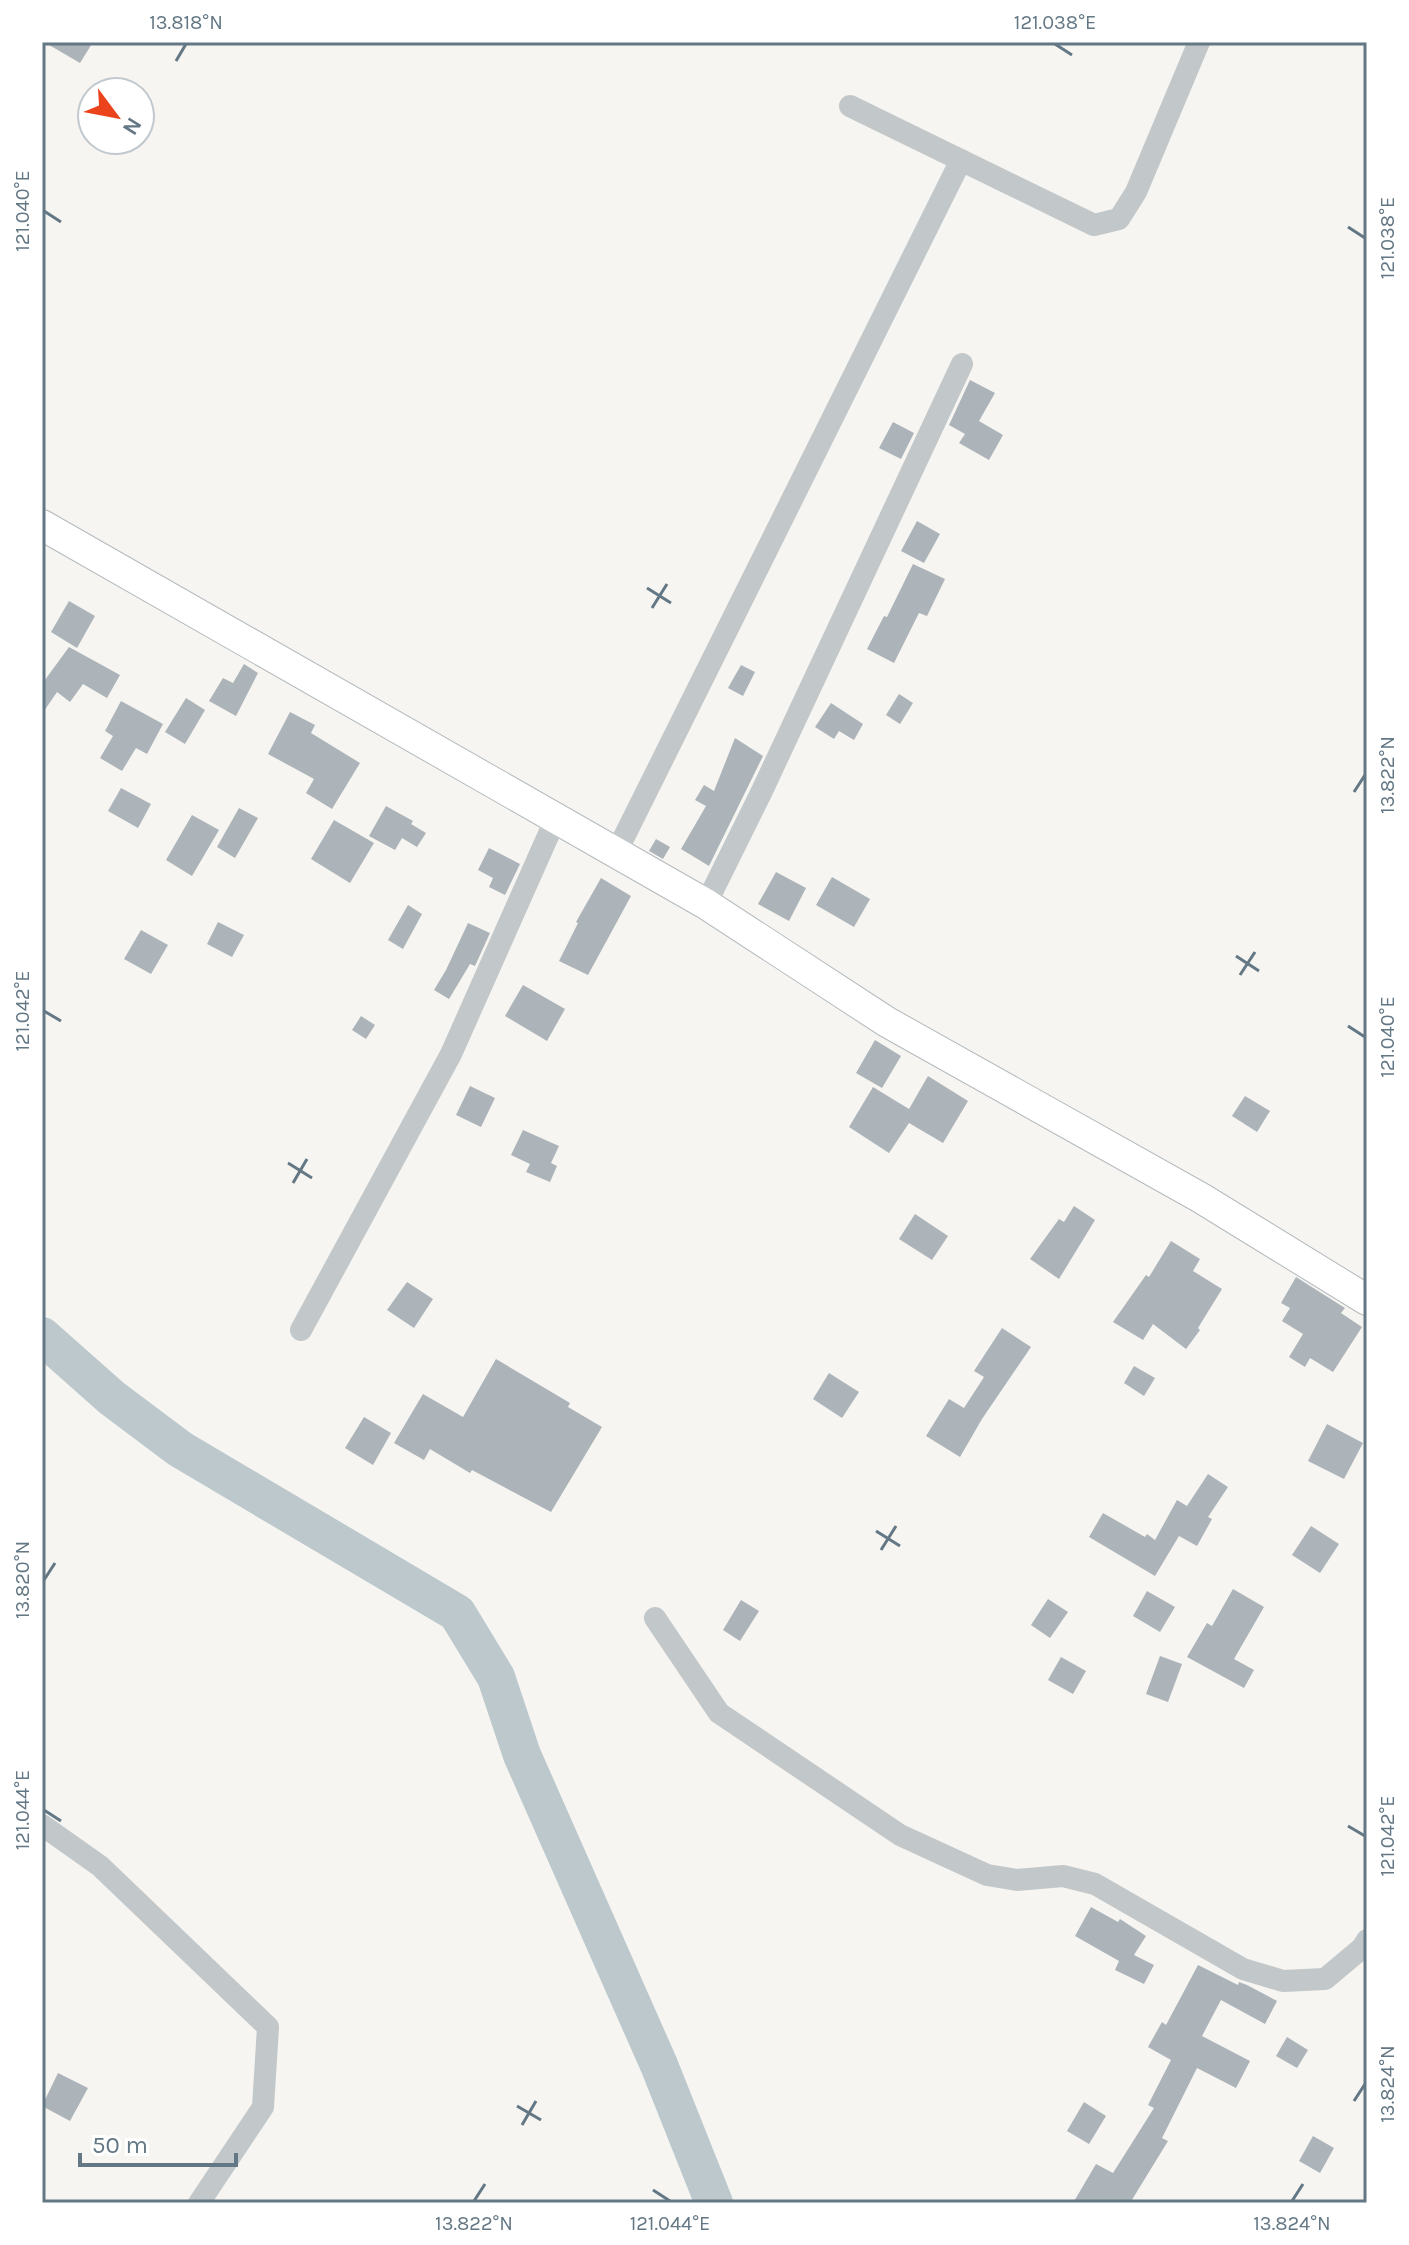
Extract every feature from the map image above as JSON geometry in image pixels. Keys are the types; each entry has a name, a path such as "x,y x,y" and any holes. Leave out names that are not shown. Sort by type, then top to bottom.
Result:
{"street":[{"path":"850,106 1094,225 1119,219 1136,192 1199,42"},
{"path":"616,853 961,160"},
{"path":"706,904 768,779 962,364"},
{"path":"42,525 706,904 887,1022 1201,1198 1367,1300"},
{"path":"301,1330 451,1054 556,818"},
{"path":"655,1618 719,1713 900,1835 987,1875 1017,1880 1063,1876 1095,1884 1243,1969 1283,1981 1325,1979 1362,1948 1367,1940"},
{"path":"42,1825 100,1866 268,2027 263,2107 199,2203"}],"building":[{"path":"44,42 93,42 80,63"},
{"path":"970,380 995,393 979,421 1003,435 989,460 959,443 965,434 949,425"},
{"path":"893,422 914,433 901,459 879,448"},
{"path":"917,521 940,534 924,563 901,551"},
{"path":"913,564 945,579 927,616 919,613 894,663 867,649"},
{"path":"69,601 95,616 77,648 51,632"},
{"path":"69,647 120,675 107,698 83,684 70,702 57,692 42,714 42,684"},
{"path":"244,664 258,673 236,716 209,701 223,678 233,683"},
{"path":"741,665 755,672 743,696 728,688"},
{"path":"899,694 913,703 900,724 886,715"},
{"path":"186,698 205,710 185,744 165,732"},
{"path":"121,701 163,724 147,754 136,748 122,771 100,758 113,736 105,731"},
{"path":"831,703 863,724 854,740 839,731 834,739 815,727"},
{"path":"290,712 315,725 311,733 360,763 332,809 306,793 314,779 268,754"},
{"path":"735,738 763,756 709,866 681,849 706,806 695,800 704,785 714,791"},
{"path":"121,788 151,804 138,828 108,811"},
{"path":"386,806 413,821 411,824 426,833 417,847 402,838 395,850 369,836"},
{"path":"239,808 258,818 235,858 217,847"},
{"path":"192,815 219,830 192,876 166,860"},
{"path":"334,820 374,843 350,883 311,859"},
{"path":"656,839 670,847 663,859 649,851"},
{"path":"489,848 520,864 505,895 489,887 493,878 478,870"},
{"path":"776,872 806,888 789,921 758,904"},
{"path":"832,877 870,899 854,927 816,905"},
{"path":"601,878 631,896 588,975 559,961 576,922"},
{"path":"408,905 422,914 403,949 388,940"},
{"path":"218,922 244,935 232,957 207,944"},
{"path":"468,923 490,933 475,966 470,964 449,999 434,990"},
{"path":"141,930 168,945 151,974 124,959"},
{"path":"523,985 565,1009 547,1041 505,1016"},
{"path":"361,1016 375,1025 366,1039 352,1030"},
{"path":"875,1040 901,1056 882,1088 856,1073"},
{"path":"928,1076 968,1101 943,1143 909,1123 889,1153 849,1127 873,1087 909,1109"},
{"path":"470,1086 495,1098 481,1127 456,1115"},
{"path":"1245,1096 1270,1111 1257,1132 1232,1116"},
{"path":"523,1130 559,1146 551,1163 557,1166 550,1182 526,1172 530,1164 511,1155"},
{"path":"1074,1206 1095,1220 1059,1279 1030,1259 1059,1219 1064,1222"},
{"path":"915,1214 948,1236 932,1260 899,1239"},
{"path":"1171,1241 1200,1259 1193,1271 1222,1289 1186,1349 1153,1324 1143,1340 1113,1322 1146,1275 1149,1277"},
{"path":"1296,1277 1345,1308 1341,1313 1362,1327 1333,1372 1310,1358 1305,1367 1289,1357 1303,1334 1282,1321 1290,1308 1281,1303"},
{"path":"407,1282 433,1299 414,1328 387,1310"},
{"path":"1002,1328 1031,1347 960,1457 926,1436 949,1399 964,1408 984,1377 974,1371"},
{"path":"496,1359 570,1403 568,1407 602,1427 551,1512 472,1470 470,1473 430,1449 424,1460 394,1443 423,1394 463,1417"},
{"path":"1134,1366 1155,1378 1144,1396 1124,1383"},
{"path":"829,1373 859,1392 842,1418 813,1399"},
{"path":"364,1417 391,1433 373,1465 345,1448"},
{"path":"1327,1424 1363,1443 1344,1479 1308,1461"},
{"path":"1208,1474 1228,1487 1208,1517 1212,1519 1197,1546 1179,1536 1155,1576 1089,1537 1103,1513 1155,1540 1177,1500 1187,1506"},
{"path":"1311,1526 1339,1544 1320,1573 1292,1555"},
{"path":"1233,1589 1264,1607 1234,1659 1254,1670 1244,1688 1187,1657 1207,1623 1212,1626"},
{"path":"1147,1591 1175,1607 1160,1632 1133,1616"},
{"path":"1048,1599 1068,1612 1050,1638 1031,1625"},
{"path":"741,1600 759,1611 740,1641 723,1630"},
{"path":"1160,1656 1182,1664 1168,1702 1146,1694"},
{"path":"1061,1657 1086,1671 1073,1694 1048,1680"},
{"path":"1091,1907 1118,1922 1120,1919 1146,1936 1134,1955 1154,1965 1144,1984 1115,1970 1119,1961 1075,1936"},
{"path":"1198,1965 1277,2001 1265,2024 1221,2000 1202,2036 1250,2061 1236,2088 1197,2068 1162,2138 1168,2141 1130,2203 1073,2203 1096,2164 1113,2173 1154,2108 1148,2105 1171,2060 1148,2047 1162,2022 1166,2025"},
{"path":"1287,2037 1308,2050 1297,2068 1276,2056"},
{"path":"58,2073 88,2088 70,2121 42,2106"},
{"path":"1084,2102 1106,2116 1089,2144 1067,2131"},
{"path":"1313,2136 1334,2148 1320,2173 1299,2161"}],"waterway":[{"path":"42,1336 112,1398 180,1449 457,1613 496,1677 522,1755 659,2065 714,2203"}]}
